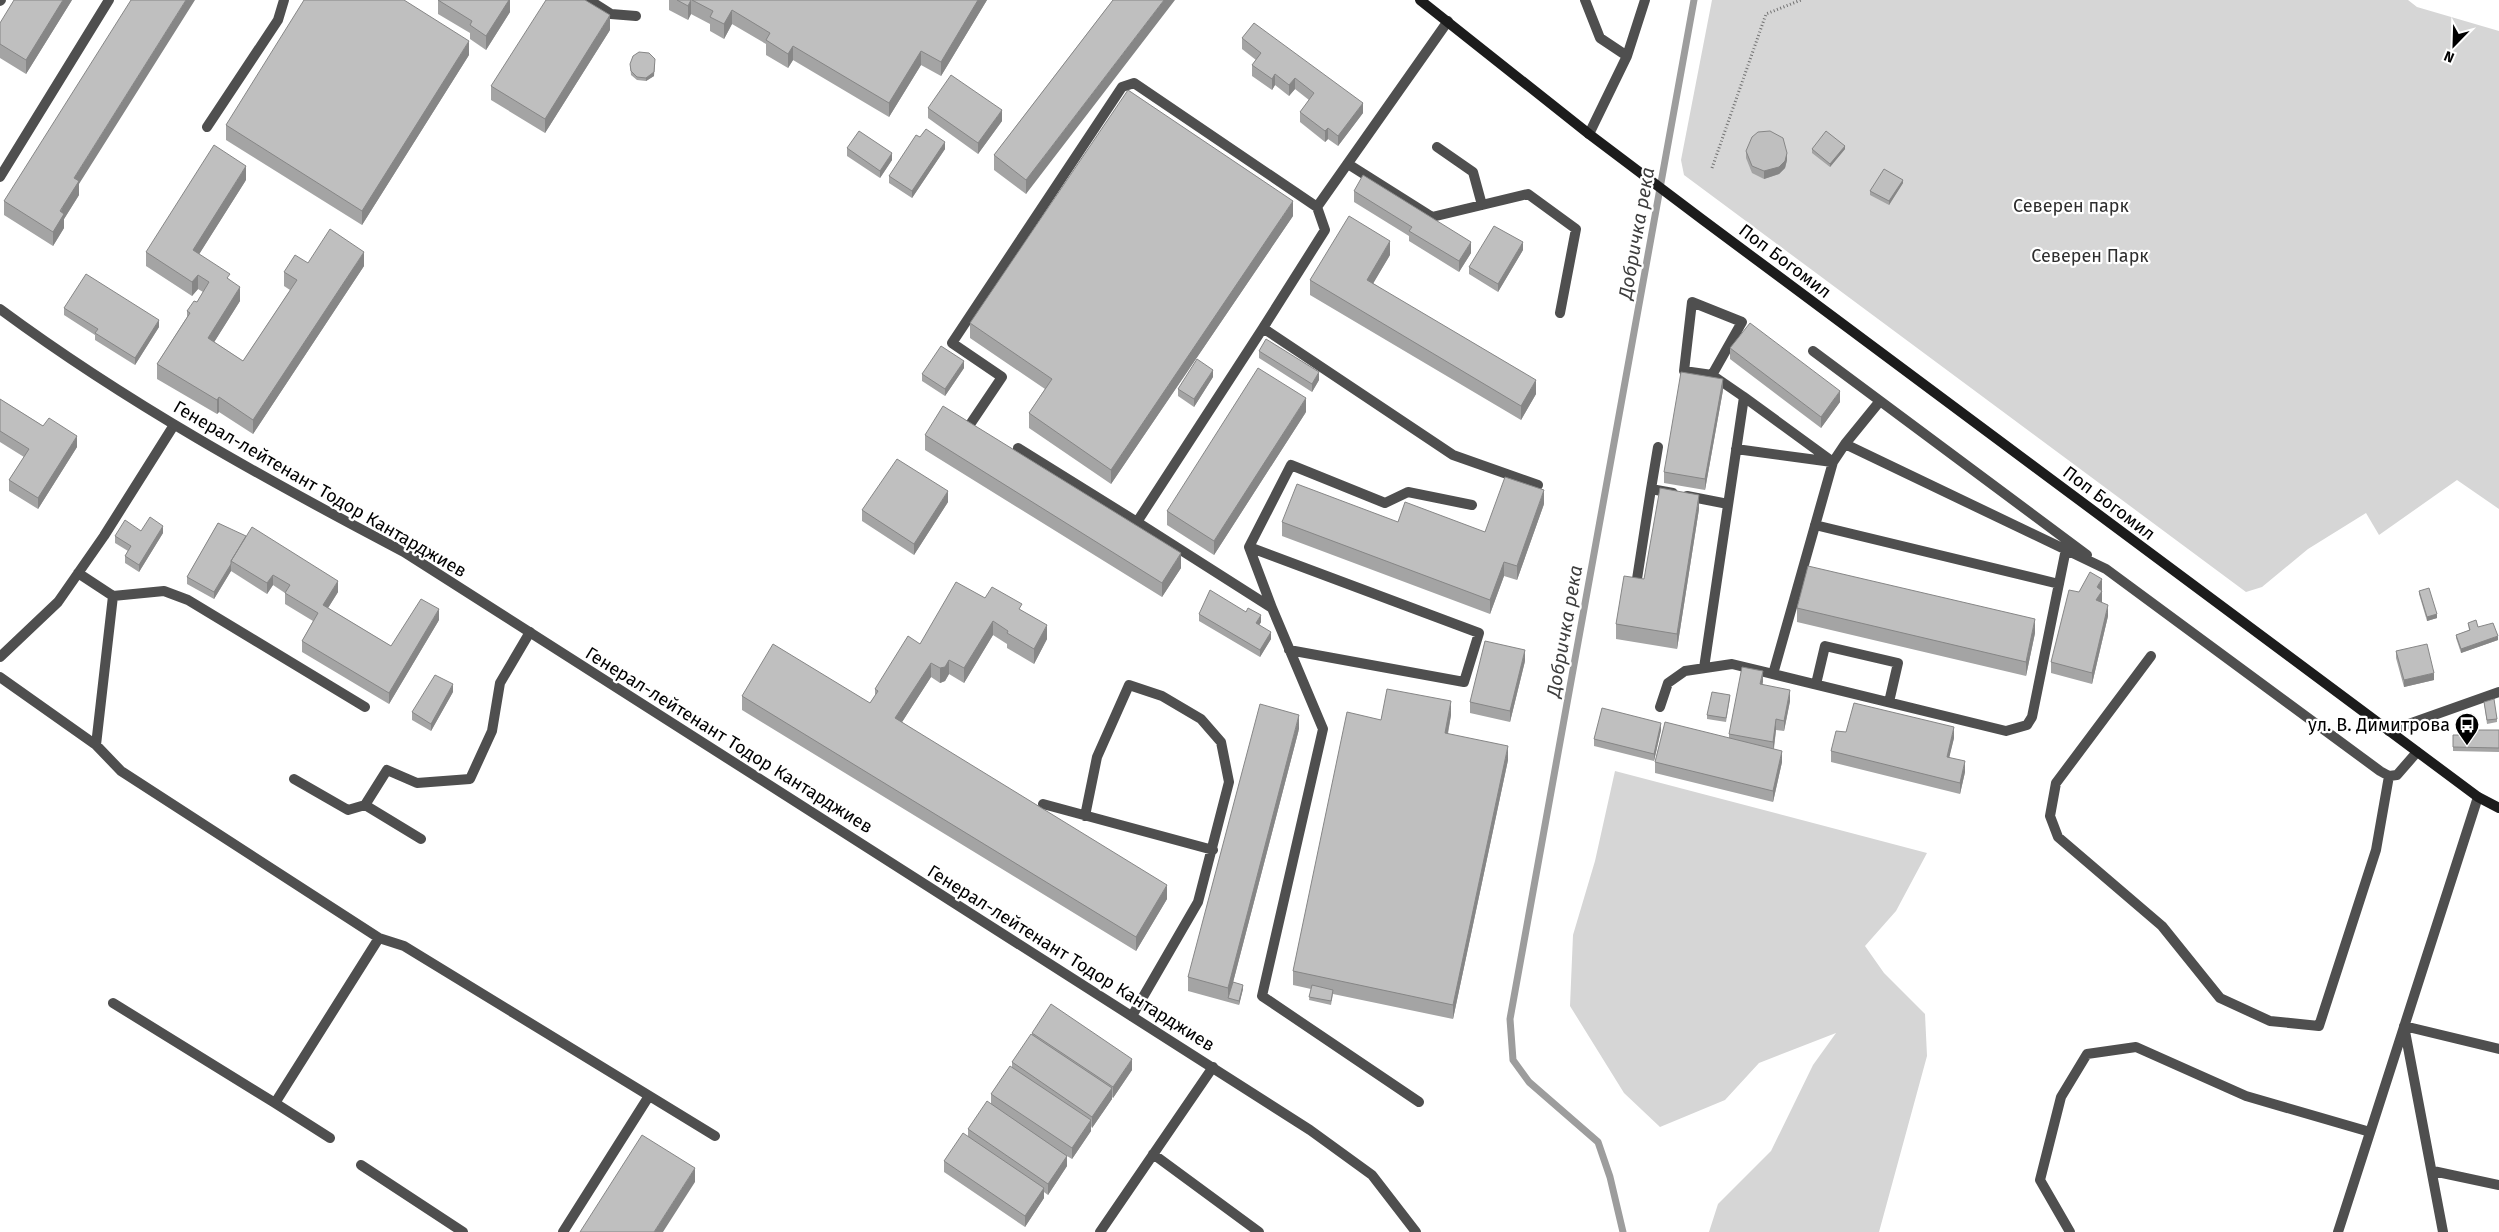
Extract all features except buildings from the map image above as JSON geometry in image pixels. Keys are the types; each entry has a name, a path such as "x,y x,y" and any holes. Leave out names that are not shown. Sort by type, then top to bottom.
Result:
{"street":[{"path":"0,177 109,0"},
{"path":"208,127 278,20 284,0"},
{"path":"589,0 611,14 636,16"},
{"path":"1420,0 1589,134 1627,56 1645,0"},
{"path":"1585,0 1600,38 1627,56"},
{"path":"1317,207 1448,21"},
{"path":"971,423 1002,377 952,342 1122,87 1134,83 1317,207 1325,230 1137,522"},
{"name":"Поп Богомил","path":"1589,134 2417,752 2478,797 2499,808"},
{"path":"1437,147 1473,172 1482,205"},
{"path":"1348,164 1432,217 1528,194 1576,229 1560,313"},
{"path":"1712,375 1742,322 1692,302 1684,371 1712,375 1833,462"},
{"name":"Генерал-лейтенант Тодор Кантарджиев","path":"0,309 55,349 174,425 283,489 404,552 1310,1130 1372,1175 1416,1232"},
{"path":"1263,328 1453,455 1538,485"},
{"path":"1813,351 2389,776 2397,775 2417,752"},
{"path":"1704,668 1744,397"},
{"path":"1773,674 1833,462 1880,401"},
{"path":"0,657 58,602 174,425"},
{"path":"1846,444 2106,569"},
{"path":"1637,579 1658,447"},
{"path":"1018,448 1272,608"},
{"path":"1736,449 1833,462"},
{"path":"1419,1102 1262,996 1323,729 1272,608 1250,547 1291,465 1385,504 1408,492 1472,505"},
{"path":"1651,489 1728,504"},
{"path":"1815,525 2059,584"},
{"path":"1250,547 1479,633 1464,682 1289,650"},
{"path":"1660,707 1668,683 1685,671 1732,664 2006,730 2027,725 2032,717 2066,550"},
{"path":"78,573 113,596 164,591 188,600 365,707"},
{"path":"96,745 113,596"},
{"path":"294,779 348,810 365,805 387,770 418,783 470,779 492,731 500,682 530,632"},
{"path":"1816,684 1825,646 1898,663 1889,702"},
{"path":"2150,656 2056,783 2050,816 2058,838 2162,926 2220,998 2270,1021 2318,1026 2376,850 2389,776"},
{"path":"0,677 96,745 121,771 378,938 404,946 715,1136"},
{"path":"1086,816 1097,757 1130,685 1162,696 1201,719 1221,742 1229,782 1213,850 1198,902 1132,1016"},
{"path":"2389,731 2499,692"},
{"path":"2338,1232 2478,797"},
{"path":"1043,804 1213,850"},
{"path":"365,805 421,839"},
{"path":"275,1103 378,938"},
{"path":"113,1003 330,1138"},
{"path":"2404,1026 2499,1049"},
{"path":"2404,1026 2444,1232"},
{"path":"2070,1232 2040,1180 2061,1097 2087,1054 2136,1047 2246,1096 2370,1132"},
{"path":"1100,1232 1213,1067"},
{"path":"563,1232 650,1096"},
{"path":"1153,1154 1259,1232"},
{"path":"361,1166 463,1232"},
{"path":"2433,1171 2499,1185"}],"path":[{"path":"1712,168 1766,14 1801,0"}],"green space":[{"name":"Северен Парк","path":"1712,0 2408,0 2417,7 2499,31 2499,509 2457,480 2379,535 2366,513 2308,549 2262,587 2246,592 1684,175 1681,160"},
{"path":"1615,771 1927,853 1896,911 1865,946 1884,973 1925,1014 1927,1056 1879,1232 1709,1232 1718,1204 1771,1151 1813,1065 1836,1033 1759,1063 1725,1100 1660,1127 1624,1093 1570,1006 1573,935 1595,861"}],"waterway":[{"name":"Добричка река","path":"1623,1232 1610,1177 1598,1142 1529,1082 1513,1060 1510,1019 1694,0"}],"place":[{"name":"ул. В. Димитрова","path":"2467,746"}],"park label":[{"name":"Северен парк","path":"2071,206"}]}
